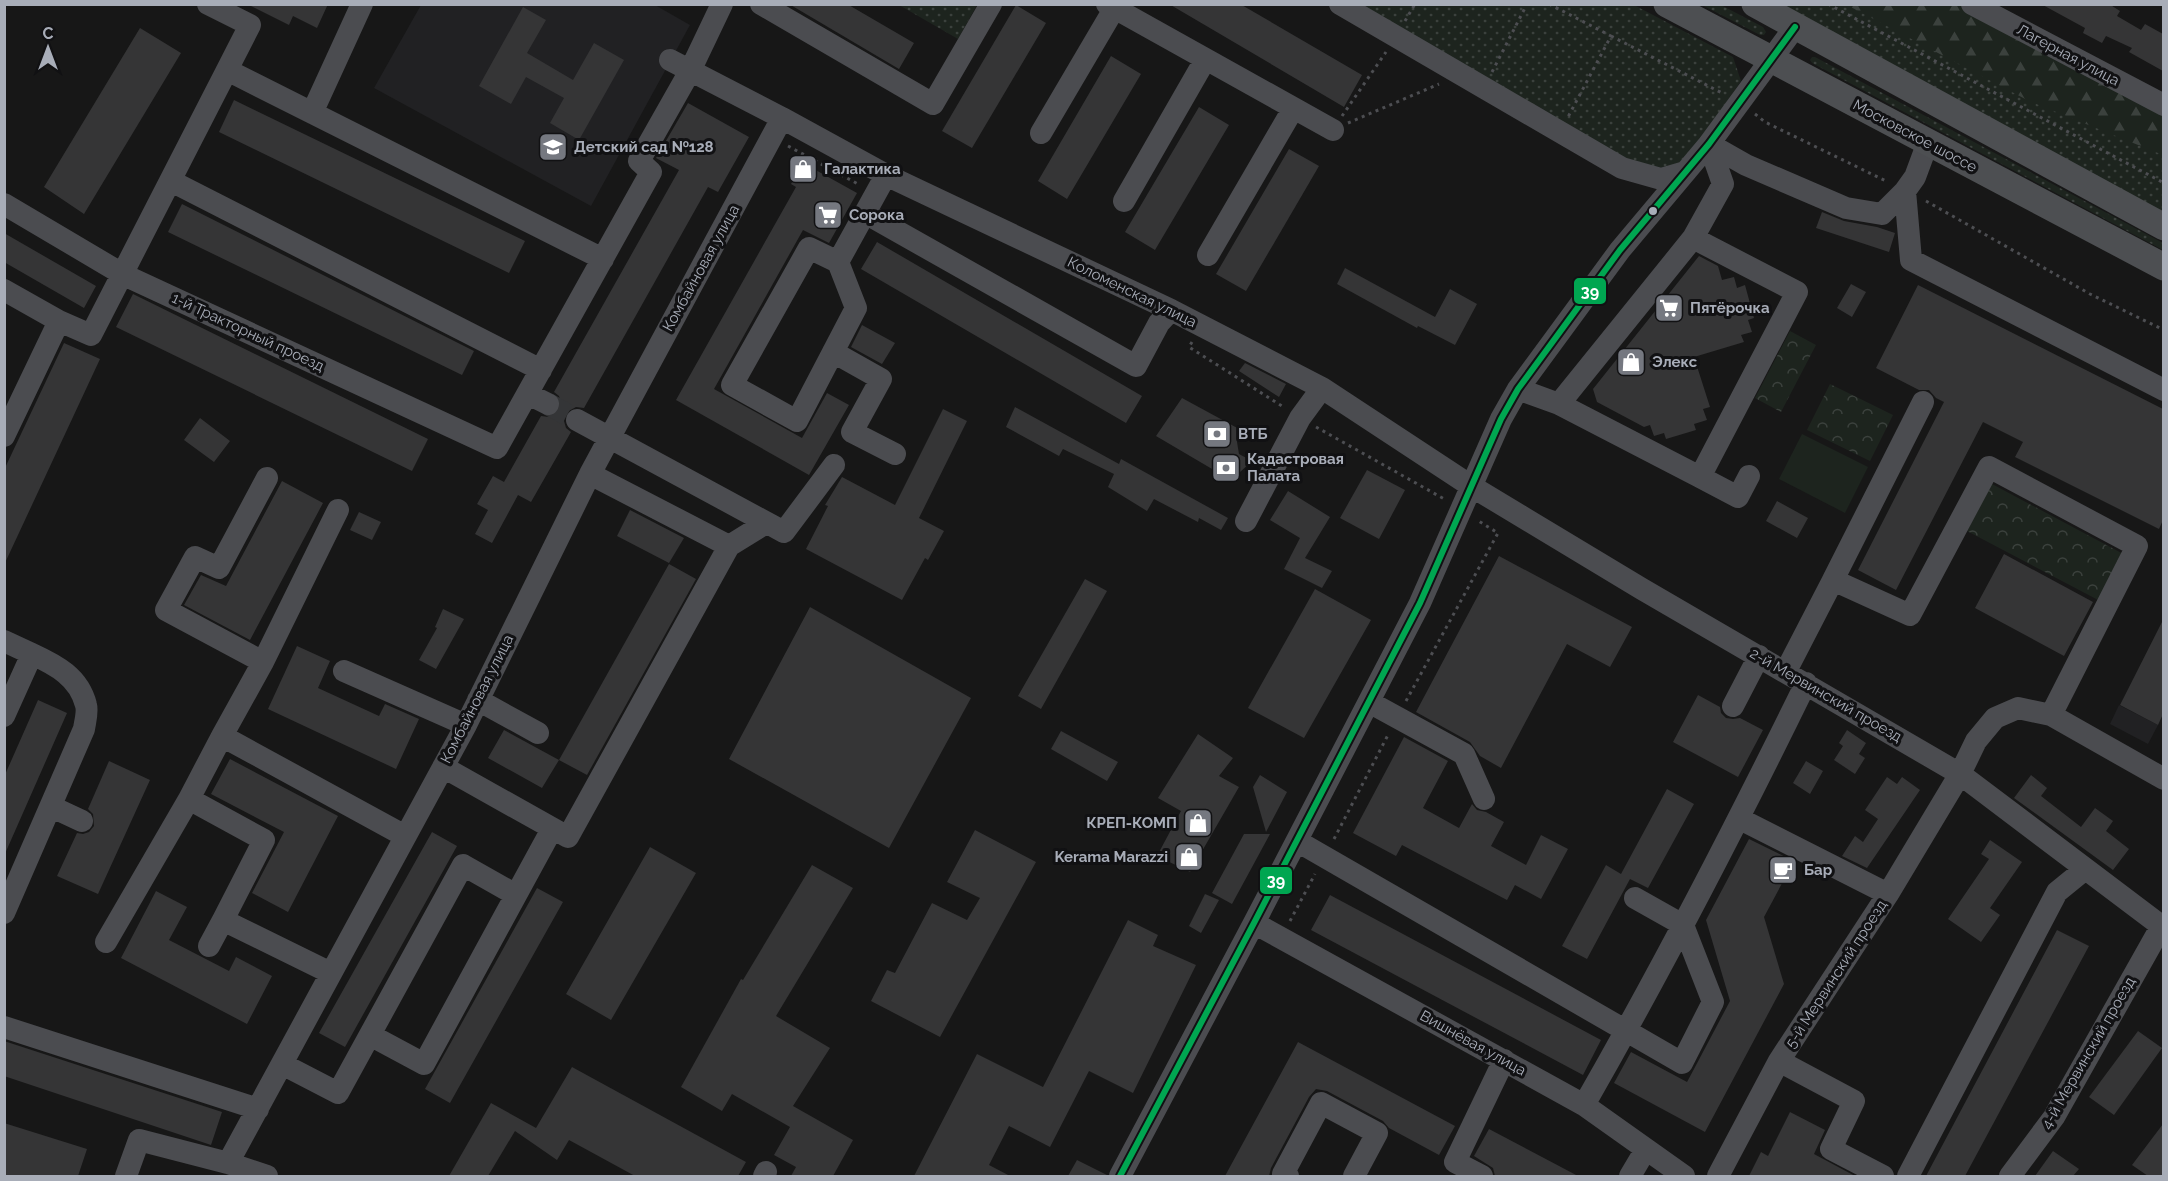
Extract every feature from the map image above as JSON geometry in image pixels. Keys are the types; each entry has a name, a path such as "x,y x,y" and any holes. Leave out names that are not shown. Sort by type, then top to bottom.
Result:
{"main road":[{"name":"Московское шоссе","path":"1667,4 2163,267"},
{"path":"1755,4 2163,227"}],"street":[{"path":"4,290 60,321 91,335 250,25 208,4"},
{"path":"312,113 362,4"},
{"path":"171,181 541,370 651,172 639,161 690,71 722,4"},
{"path":"761,4 933,104 991,4"},
{"path":"1340,4 1622,168 1661,179 1685,172"},
{"name":"Лагерная улица","path":"1972,4 2163,105"},
{"path":"1041,133 1111,7 1333,130"},
{"path":"1120,1176 1420,603 1501,419 1518,389 1620,250 1709,144 1796,27"},
{"name":"Коломенская улица","path":"670,60 777,127 875,194 1165,317 1322,388 1471,486"},
{"path":"1124,201 1205,60"},
{"path":"226,70 603,259"},
{"path":"1208,255 1293,108"},
{"name":"Комбайновая улица","path":"228,1164 466,725 590,474 777,127"},
{"path":"1709,144 1746,165 1846,208 1882,214 1905,191 1915,177 1928,142"},
{"path":"1559,404 1693,238 1723,184 1709,144"},
{"path":"1905,191 1911,260 2163,390"},
{"path":"838,262 875,194 1136,366 1165,317"},
{"name":"1-й Тракторный проезд","path":"4,204 124,274 497,448 538,399 541,370"},
{"path":"1693,238 1797,292 1700,477"},
{"path":"809,248 838,262 856,308 833,352 797,421 732,385 809,248"},
{"path":"4,436 60,321"},
{"path":"833,352 880,379 852,432 895,454"},
{"path":"1246,521 1300,418 1322,388"},
{"path":"1518,389 1559,404 1738,497 1749,476"},
{"path":"1786,671 1923,402"},
{"path":"577,420 784,532 834,465"},
{"path":"1833,580 1910,615 1989,467 2137,546 2050,715"},
{"path":"590,474 729,546"},
{"path":"263,662 166,610 195,557 219,568 267,478"},
{"name":"2-й Мервинский проезд","path":"1471,486 1642,589 1960,774 2162,928"},
{"path":"106,942 189,799 263,662 338,510"},
{"path":"443,767 568,837 729,546 766,523"},
{"path":"4,641 55,664 68,674 87,706 84,729 4,914"},
{"path":"4,716 32,654"},
{"path":"1733,706 1759,656"},
{"path":"344,671 466,725"},
{"path":"1584,1105 1626,1032 1740,819 1806,683"},
{"path":"478,700 538,733"},
{"path":"1369,702 1464,754 1484,799"},
{"name":"5-й Мервинский проезд","path":"1718,1176 1779,1061 1888,894 1960,774 1976,741 1995,718 2018,708 2050,715 2162,775"},
{"path":"222,736 405,836"},
{"path":"189,799 264,840 209,946"},
{"path":"52,807 82,821"},
{"path":"1740,819 1888,894"},
{"path":"370,1035 424,1064 552,829"},
{"path":"1297,841 1682,1063 1713,1002 1683,925 1635,898"},
{"path":"282,1064 338,1093 463,865 516,895"},
{"path":"1908,1176 2057,892 2084,870"},
{"path":"223,920 331,973"},
{"name":"Вишнёвая улица","path":"1254,923 1584,1105 1684,1176"},
{"name":"4-й Мервинский проезд","path":"2010,1176 2054,1117 2162,928"},
{"path":"4,1027 258,1108"},
{"path":"1482,1176 1455,1162 1504,1060"},
{"path":"1779,1061 1854,1101 1831,1149 1883,1176"},
{"path":"1288,1176 1283,1174 1321,1103 1377,1133 1354,1176"},
{"path":"126,1176 139,1140 267,1176"},
{"path":"1630,1176 1646,1149"}],"path":[{"path":"1333,130 1415,4"},
{"path":"1483,88 1527,4"},
{"path":"1549,4 1611,36 1560,132"},
{"path":"1828,4 2163,183"},
{"path":"1333,130 1459,75"},
{"path":"777,127 875,194"},
{"path":"1165,317 1192,342 1189,347 1300,418 1461,509 1497,533 1281,938"}],"shaded area":[{"name":"Детский сад №128","path":"421,5 655,5 690,25 591,206 374,88"},
{"path":"2119,705 2158,725 2148,744 2110,724"}],"green space":[{"path":"899,5 977,5 958,39"},
{"path":"1356,5 1634,5 1733,57 1741,81 1685,162 1667,172 1624,160"},
{"path":"1702,5 1721,5 1763,27 1766,32 1760,35"},
{"path":"1755,5 1972,5 2163,105 2163,216"},
{"path":"1847,5 1972,5 2163,105 2163,155 2029,101"},
{"path":"1812,57 2163,243 2163,250 1812,63 1810,60"},
{"path":"1790,331 1816,345 1781,412 1755,398"},
{"path":"1830,384 1893,415 1870,461 1807,430"},
{"path":"1802,434 1868,467 1845,513 1779,479"},
{"path":"1992,484 2127,556 2102,602 1967,531"}],"building":[{"path":"247,4 328,4 317,28 293,16 289,25"},
{"path":"789,4 847,4 914,43 899,69"},
{"path":"1169,4 1240,4 1362,75 1344,107"},
{"path":"2041,4 2109,4 2120,11 2117,16 2141,30 2145,24 2163,34 2163,71 2129,52 2132,48 2106,36 2102,43 2083,33 2085,28"},
{"path":"1016,5 1046,23 972,148 942,131"},
{"path":"523,7 546,20 527,53 573,80 594,43 624,60 579,140 550,123 564,98 526,77 511,104 479,86"},
{"path":"140,28 181,53 84,214 44,187"},
{"path":"1111,56 1141,74 1067,199 1038,181"},
{"path":"234,100 525,241 509,273 219,132"},
{"path":"688,103 749,137 718,192 708,187 584,408 576,407 565,413 566,428 571,432 531,502 518,495 492,543 475,534 488,510 477,504 493,476 504,482 541,416 549,417 560,411 559,396 554,392 679,170 656,158"},
{"path":"1199,107 1229,125 1155,250 1125,232"},
{"path":"1289,149 1319,166 1246,291 1216,274"},
{"path":"803,163 857,193 829,243 803,230 714,389 802,438 827,393 849,405 809,475 676,400 796,187 791,184"},
{"path":"182,204 474,351 462,375 168,232"},
{"path":"1822,212 1844,221 1895,233 1889,252 1816,228"},
{"path":"4,233 96,286 84,308 4,262"},
{"path":"877,242 1142,396 1126,423 861,269"},
{"path":"1699,256 1718,266 1722,280 1734,277 1737,288 1745,285 1754,318 1748,320 1752,332 1741,335 1744,342 1694,357 1710,407 1703,409 1707,420 1694,424 1696,430 1666,439 1664,433 1654,436 1650,425 1644,427 1597,402 1593,389"},
{"path":"1345,268 1435,317 1450,289 1477,304 1455,345 1418,326 1417,328 1337,284"},
{"path":"1851,284 1866,292 1852,317 1837,308"},
{"path":"1918,285 2163,409 2163,520 2159,529 2015,457 2023,442 1983,422 1896,590 1858,570 1944,402 1936,398 1929,390 1919,390 1876,368"},
{"path":"133,294 428,439 412,471 116,327"},
{"path":"862,325 895,343 882,364 851,347"},
{"path":"64,343 100,359 4,565 4,470"},
{"path":"1245,363 1286,384 1279,397 1239,371"},
{"path":"1182,398 1241,430 1237,442 1239,454 1252,461 1239,473 1224,476 1156,436"},
{"path":"1015,407 1119,464 1121,459 1228,518 1221,530 1199,518 1198,522 1154,499 1147,511 1108,487 1114,474 1063,449 1059,456 1006,427"},
{"path":"943,409 967,421 919,518 944,531 928,560 925,558 902,600 806,549 828,506 825,505 842,477 895,505"},
{"path":"200,418 230,441 214,462 184,440"},
{"path":"1367,470 1405,490 1379,539 1340,518"},
{"path":"282,481 323,503 250,640 184,605 201,575 226,586"},
{"path":"1288,491 1330,517 1305,558 1332,571 1322,588 1284,569 1300,538 1270,520"},
{"path":"1777,501 1808,518 1797,538 1766,521"},
{"path":"630,510 684,538 669,563 617,536"},
{"path":"359,512 381,522 372,540 350,530"},
{"path":"2004,554 2093,602 2064,656 1975,608"},
{"path":"1499,556 1632,627 1610,667 1567,644 1501,768 1480,756 1470,742 1416,712"},
{"path":"669,564 696,579 587,775 559,760"},
{"path":"1085,579 1107,591 1041,709 1018,696"},
{"path":"1315,589 1371,620 1304,738 1248,708"},
{"path":"810,607 971,698 889,848 729,759"},
{"path":"443,609 464,619 436,669 419,660 437,628 435,627"},
{"path":"2163,620 2163,714 2158,725 2120,705"},
{"path":"297,646 330,661 318,688 379,716 385,704 419,719 396,769 268,709"},
{"path":"1698,695 1720,707 1721,713 1726,718 1740,718 1763,730 1738,777 1673,742"},
{"path":"38,700 67,713 4,856 4,777"},
{"path":"504,730 559,760 542,788 488,758"},
{"path":"1847,730 1866,743 1859,754 1865,758 1855,774 1834,760 1843,746 1839,743"},
{"path":"1061,731 1118,762 1107,781 1051,749"},
{"path":"1198,734 1233,758 1219,776 1239,787 1190,872 1157,856 1181,811 1158,798"},
{"path":"1404,737 1448,761 1423,808 1459,828 1472,804 1477,810 1486,812 1504,822 1491,846 1526,865 1541,835 1568,849 1541,899 1515,885 1507,900 1402,845 1396,856 1353,833"},
{"path":"230,759 338,816 288,912 252,893 284,832 211,794"},
{"path":"109,761 150,780 98,894 57,876 77,833 89,832 94,826 93,814 88,809"},
{"path":"1806,761 1823,771 1810,794 1793,783"},
{"path":"1260,775 1287,792 1266,832 1253,787"},
{"path":"2031,775 2047,788 2041,796 2081,827 2095,808 2113,821 2106,831 2129,849 2113,870 2014,798"},
{"path":"1887,777 1897,784 1902,777 1920,790 1867,868 1842,856 1855,836 1863,842 1878,819 1865,810"},
{"path":"1667,789 1694,804 1648,888 1630,879 1587,959 1562,946 1606,865 1621,874"},
{"path":"975,830 1036,862 940,1037 871,1001 887,970 895,973 932,903 967,920 980,898 947,882"},
{"path":"432,832 457,846 345,1047 319,1033"},
{"path":"1244,834 1270,834 1232,904 1212,893"},
{"path":"1749,839 1794,861 1764,917 1784,984 1705,1132 1614,1083 1631,1052 1687,1082 1730,1001 1706,920"},
{"path":"1990,840 2022,862 1990,908 2000,915 1981,942 1948,919 1989,859 1981,854"},
{"path":"650,847 696,873 611,1020 566,994"},
{"path":"812,865 853,888 776,1016 830,1048 793,1106 853,1140 833,1176 791,1176 796,1167 774,1155 790,1127 732,1094 722,1111 681,1087 741,979 743,980"},
{"path":"537,888 563,902 450,1103 425,1089"},
{"path":"156,891 187,907 169,940 229,971 236,957 272,976 247,1024 121,958"},
{"path":"1205,894 1219,900 1201,933 1189,926"},
{"path":"1330,895 1601,1040 1583,1075 1311,930"},
{"path":"1128,920 1158,935 1153,946 1196,965 1133,1093 1089,1071 1050,1147 1009,1126 989,1165 1010,1176 914,1176 977,1054 1043,1087"},
{"path":"2057,930 2089,946 1965,1176 1926,1176"},
{"path":"2138,1031 2162,1048 2114,1115 2089,1097"},
{"path":"4,1041 222,1112 211,1145 4,1076"},
{"path":"1298,1042 1455,1126 1439,1155 1389,1128 1383,1121 1327,1091 1316,1089 1309,1097 1271,1168 1269,1176 1225,1176"},
{"path":"572,1067 746,1162 738,1176 635,1176 569,1140 557,1160 515,1131 488,1176 449,1176 491,1103 536,1128"},
{"path":"1790,1112 1825,1130 1814,1154 1855,1176 1749,1176 1761,1152 1768,1156"},
{"path":"4,1123 87,1149 78,1176 4,1176"},
{"path":"2163,1124 2163,1176 2148,1176 2132,1165"},
{"path":"1489,1129 1578,1176 1495,1176 1493,1168 1474,1156"},
{"path":"2053,1151 2079,1169 2073,1176 2035,1176"},
{"path":"1077,1160 1107,1175 1107,1176 1068,1176"}],"tunnel":[{"path":"548,404 577,420"}],"transit line":[{"name":"39","path":"1120,1176 1420,603 1501,419 1518,389 1620,250 1709,144 1795,27"}],"place":[{"name":"Детский сад №128","path":"553,147"},
{"name":"Галактика","path":"803,169"},
{"name":"Сорока","path":"828,215"},
{"name":"Пятёрочка","path":"1669,308"},
{"name":"Элекс","path":"1631,362"},
{"name":"ВТБ","path":"1217,434"},
{"name":"Кадастровая Палата","path":"1226,468"},
{"name":"КРЕП-КОМП","path":"1198,823"},
{"name":"Kerama Marazzi","path":"1189,857"},
{"name":"Бар","path":"1783,870"}]}
